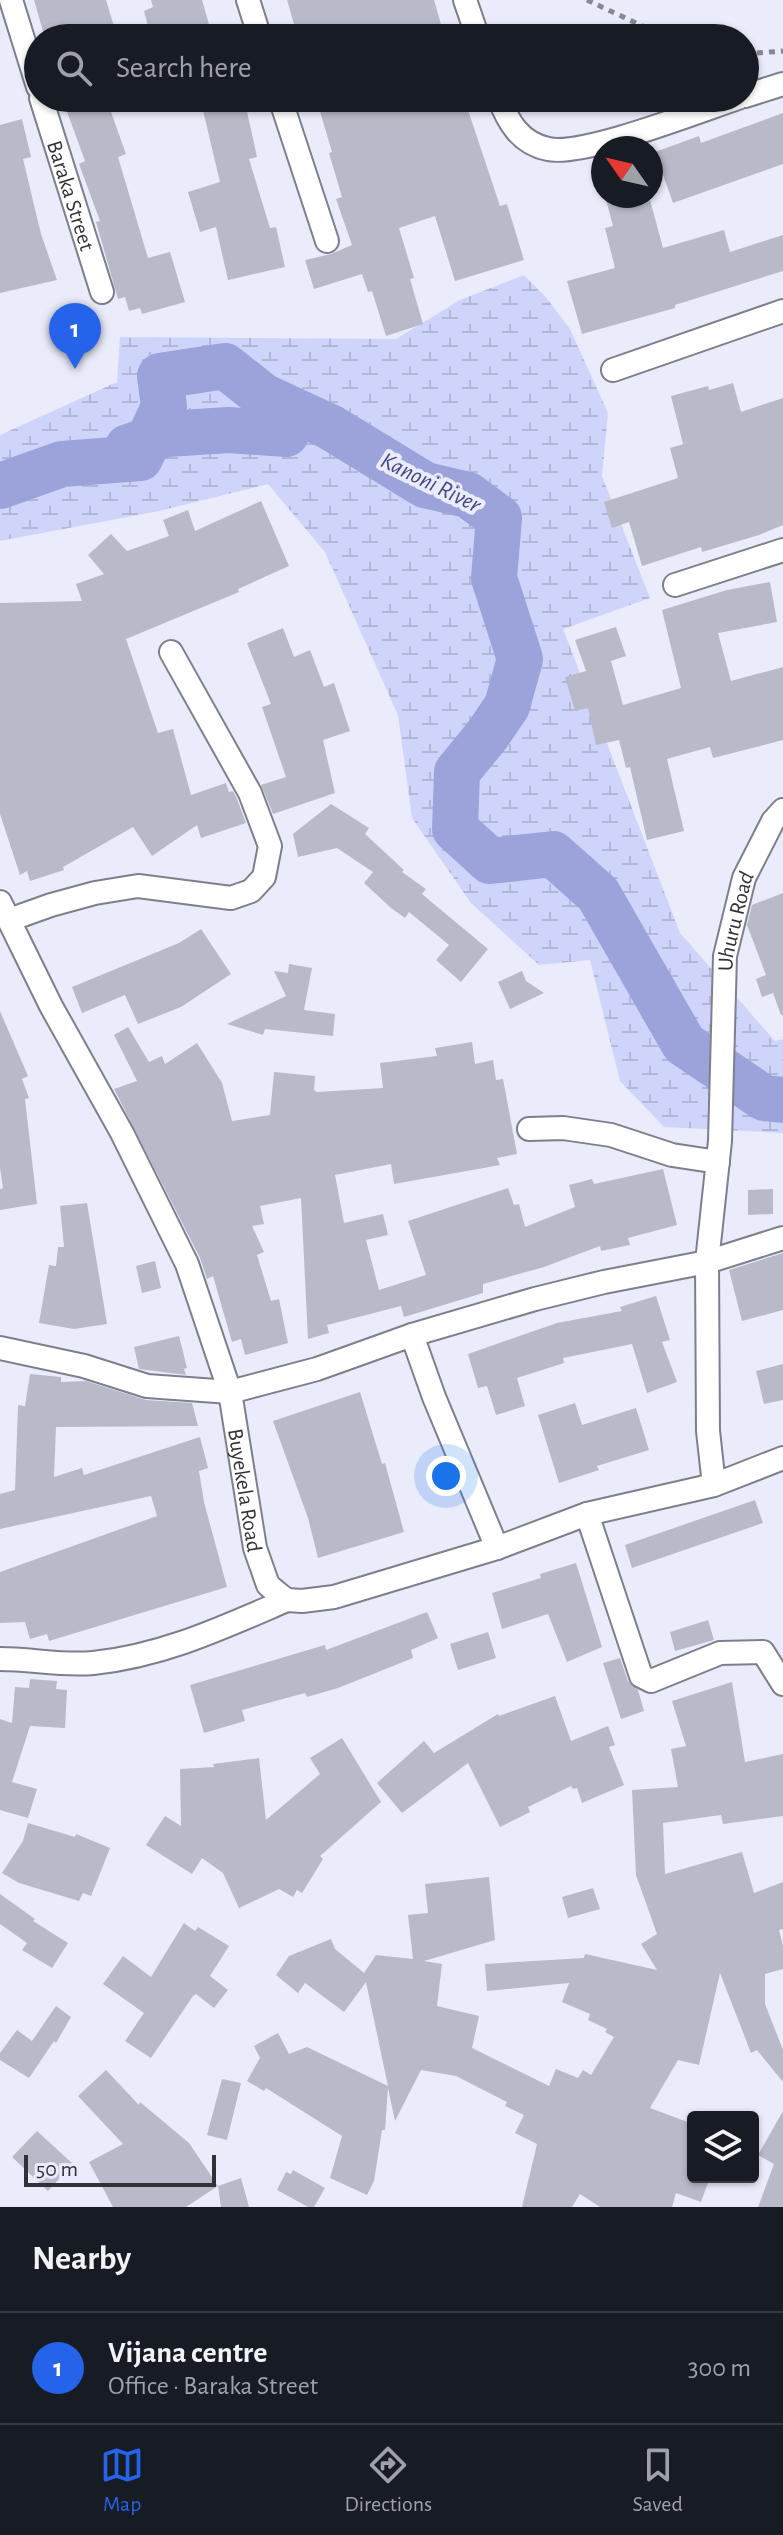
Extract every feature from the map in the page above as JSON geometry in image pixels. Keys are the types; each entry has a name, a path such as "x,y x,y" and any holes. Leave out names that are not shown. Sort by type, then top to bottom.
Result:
{"street":[{"path":"11,0 24,42"},
{"path":"248,0 256,24"},
{"path":"465,0 473,24"},
{"path":"759,92 783,84"},
{"name":"Baraka Street","path":"45,112 102,292"},
{"path":"285,112 327,241"},
{"path":"505,112 515,133 547,149 576,150 694,112"},
{"path":"613,370 783,311"},
{"path":"675,585 783,550"},
{"path":"5,911 51,905 138,886 231,898 251,891 264,877 270,846 250,793 171,652"},
{"name":"Uhuru Road","path":"714,1485 708,1418 707,1262 719,1152 725,956 744,878 773,821 783,810"},
{"name":"Buyekela Road","path":"5,911 51,1006 122,1133 187,1264 230,1392 255,1548 268,1585 287,1600"},
{"path":"529,1129 563,1128 611,1135 672,1155 719,1152"},
{"path":"0,1348 84,1366 147,1386 230,1392 317,1369 412,1335 590,1285 707,1262 783,1238"},
{"path":"412,1335 434,1397 497,1548"},
{"path":"0,1659 91,1664 150,1653 197,1639 287,1600 334,1597 497,1548 587,1514 714,1485 783,1458"},
{"path":"587,1514 641,1676 651,1681 720,1653 763,1652 783,1684"}],"path":[{"path":"587,0 638,24"},
{"path":"759,53 783,51"}],"green space":[{"path":"524,275 570,329 608,413 602,476 650,598 563,629 680,933 775,1041 783,1039 783,1133 664,1127 620,1081 590,960 539,965 471,903 412,818 398,715 325,552 268,484 159,511 0,541 0,435 117,382 120,337 396,339 460,300"}],"building":[{"path":"34,0 106,0 113,24 41,24"},
{"path":"151,0 202,0 209,24 147,24 144,11 153,7"},
{"path":"287,0 434,0 441,24 294,24"},
{"path":"67,112 111,112 126,154 118,157 148,258 170,252 185,302 142,314 140,308 129,311 125,297 118,299 96,222 100,221 79,164 85,161"},
{"path":"203,112 247,112 257,157 249,159 270,228 276,227 285,267 228,280 216,227 200,232 188,192 220,182"},
{"path":"320,112 469,112 500,206 507,204 524,260 455,281 435,216 399,228 414,278 410,279 423,324 386,336 372,291 368,292 362,274 314,289 305,260 352,245 336,199 342,197 329,153 332,152"},
{"path":"783,113 783,164 673,203 663,175 663,149 699,136 701,143"},
{"path":"22,119 31,157 23,159 41,234 57,280 0,293 0,125"},
{"path":"608,208 652,208 663,248 724,230 730,252 783,235 783,271 675,305 675,308 582,334 567,281 615,268 605,228 613,226"},
{"path":"733,383 741,412 783,398 783,525 702,552 701,547 642,566 629,522 612,528 604,502 678,478 670,448 683,444 671,396"},
{"path":"261,501 289,566 238,589 239,592 126,639 158,733 173,729 191,795 226,783 229,792 233,791 237,799 246,823 201,838 197,825 152,856 133,827 63,867 64,870 30,881 27,871 20,875 0,814 0,603 82,601 76,584 104,574 88,555 111,534 127,551 169,536 163,520 188,510 195,531"},
{"path":"770,582 777,622 718,633 731,681 783,667 783,740 713,758 710,747 667,759 684,831 647,840 630,767 626,768 619,740 596,745 588,708 575,711 565,677 586,671 575,640 616,627 626,656 611,661 623,705 681,688 662,610 727,590"},
{"path":"283,628 294,657 310,650 324,687 334,683 350,731 323,740 335,793 273,814 261,785 286,777 262,707 271,704 247,643"},
{"path":"331,804 369,828 365,834 404,870 402,872 426,889 422,894 488,949 461,982 436,960 449,945 409,912 405,918 391,908 364,883 373,872 337,848 298,857 293,834"},
{"path":"783,893 781,1015 773,993 762,997 756,979 766,975 747,925 752,905"},
{"path":"201,929 231,974 181,1007 138,1024 125,995 82,1013 72,987 179,943"},
{"path":"289,964 312,968 304,1010 335,1014 333,1036 265,1029 263,1035 227,1024 286,996 274,971 288,973"},
{"path":"522,971 526,981 544,993 510,1009 498,982"},
{"path":"0,1011 28,1076 22,1079 29,1098 25,1099 37,1204 0,1210 0,1189 3,1188 0,1168"},
{"path":"128,1027 149,1062 162,1056 165,1064 197,1043 222,1083 232,1121 270,1115 274,1072 315,1076 314,1090 317,1092 383,1088 380,1063 437,1056 435,1048 472,1042 475,1064 493,1060 496,1080 503,1079 517,1154 497,1158 500,1165 394,1184 391,1164 335,1175 344,1223 383,1214 388,1235 366,1240 379,1290 426,1275 408,1221 508,1188 514,1205 519,1204 525,1227 575,1207 569,1185 592,1179 594,1184 663,1169 677,1225 628,1238 630,1245 601,1251 600,1246 544,1267 483,1284 483,1293 404,1317 401,1306 327,1325 329,1333 308,1339 301,1198 260,1206 264,1224 252,1226 264,1252 257,1255 271,1301 279,1299 288,1343 245,1355 241,1339 232,1342 213,1276 207,1279 200,1258 114,1089 137,1081 114,1035"},
{"path":"773,1189 773,1214 748,1215 748,1190"},
{"path":"87,1203 107,1324 74,1329 39,1323 49,1265 56,1266 58,1247 64,1247 60,1206"},
{"path":"783,1253 783,1310 742,1321 729,1270"},
{"path":"155,1261 161,1288 142,1293 136,1266"},
{"path":"656,1296 670,1340 662,1342 677,1382 647,1393 632,1344 563,1358 564,1363 517,1378 525,1406 496,1415 487,1386 478,1388 468,1354 557,1323 622,1311 620,1307"},
{"path":"179,1336 186,1375 139,1369 134,1347"},
{"path":"783,1364 783,1400 764,1404 756,1371"},
{"path":"30,1374 61,1377 61,1382 86,1381 146,1400 192,1403 198,1426 56,1427 54,1477 82,1468 84,1475 200,1437 208,1468 199,1471 204,1502 227,1587 49,1641 47,1634 30,1639 25,1622 0,1623 0,1572 157,1516 151,1496 0,1529 0,1494 15,1490 18,1405 25,1406"},
{"path":"360,1392 382,1464 385,1463 404,1532 318,1558 308,1518 273,1421"},
{"path":"575,1403 582,1425 636,1408 649,1450 597,1466 599,1470 559,1483 538,1415"},
{"path":"755,1500 763,1523 632,1568 625,1545"},
{"path":"576,1563 602,1647 567,1662 548,1614 502,1629 492,1593"},
{"path":"427,1612 438,1638 411,1650 413,1658 338,1688 307,1697 305,1693 242,1710 245,1721 204,1733 190,1685 325,1645 326,1650"},
{"path":"708,1620 714,1640 675,1651 670,1632"},
{"path":"488,1632 496,1658 458,1670 450,1644"},
{"path":"620,1658 628,1681 638,1690 644,1711 621,1719 603,1663"},
{"path":"30,1679 57,1681 56,1689 67,1690 65,1728 30,1726 12,1782 37,1789 28,1818 0,1810 0,1719 12,1723 15,1687 29,1688"},
{"path":"732,1682 745,1762 783,1754 783,1816 723,1824 721,1815 663,1823 665,1874 742,1852 754,1893 783,1882 783,1929 779,1930 783,1969 765,1974 765,2004 783,2050 783,2082 757,2050 751,2053 720,1973 699,2065 678,2060 650,2108 687,2122 687,2183 708,2183 701,2202 676,2193 672,2207 600,2207 580,2194 572,2207 522,2207 537,2144 515,2133 524,2115 505,2106 507,2102 456,2076 421,2070 395,2121 388,2088 385,2130 382,2130 374,2181 367,2195 330,2178 342,2136 266,2088 264,2091 247,2081 260,2058 254,2046 278,2033 289,2054 307,2047 388,2086 366,1982 344,2012 305,1983 298,1993 276,1975 289,1956 331,1939 335,1949 364,1973 376,1955 413,1959 408,1915 428,1913 425,1884 489,1877 495,1940 424,1961 442,1964 437,2006 479,2016 472,2048 549,2086 556,2069 578,2078 583,2070 591,2075 614,2037 605,2032 607,2029 588,2020 590,2014 562,2002 569,1983 487,1991 485,1964 584,1958 585,1954 657,1970 641,1944 657,1934 636,1875 632,1790 678,1787 671,1749 686,1746 672,1701"},
{"path":"555,1696 571,1741 608,1726 615,1745 609,1747 624,1785 582,1803 577,1788 571,1786 528,1807 530,1812 500,1827 468,1763 402,1813 377,1783 424,1741 434,1753 498,1714"},
{"path":"342,1738 381,1802 320,1856 323,1859 302,1893 297,1890 293,1897 279,1889 239,1908 223,1873 202,1858 192,1874 146,1845 165,1816 181,1826 180,1769 214,1767 213,1764 259,1758 266,1820 320,1774 310,1758"},
{"path":"28,1823 75,1837 76,1834 110,1848 91,1896 83,1893 79,1901 19,1883 2,1873 23,1841"},
{"path":"593,1888 600,1909 568,1918 562,1897"},
{"path":"0,1894 35,1919 33,1921 68,1943 52,1968 22,1950 27,1943 0,1924"},
{"path":"184,1923 195,1931 198,1927 229,1946 210,1976 228,1990 214,2008 196,1994 193,1996 151,2058 125,2041 144,2013 103,1984 123,1956 151,1977"},
{"path":"56,2006 71,2017 29,2078 0,2060 0,2053 17,2030 32,2041"},
{"path":"106,2070 139,2105 140,2102 189,2143 218,2186 186,2207 113,2207 89,2162 123,2144 78,2096"},
{"path":"222,2079 241,2083 227,2140 207,2135"},
{"path":"783,2111 783,2207 758,2207 774,2164 759,2153"},
{"path":"37,2131 73,2164 48,2191 12,2157"},
{"path":"293,2170 325,2188 314,2207 308,2207 277,2190 286,2172 291,2174"},
{"path":"241,2178 249,2207 221,2207 218,2186"}],"waterway":[{"name":"Kanoni River","path":"0,486 62,464 140,458 164,407 160,376 225,366 263,396 330,427 425,485 468,495 499,518 494,578 520,659 507,706 457,772 455,829 490,861 553,854 598,894 684,1044 764,1098 783,1100"},
{"path":"128,447 167,434 228,430 286,434"}],"place":[{"name":"Vijana centre","path":"75,369"}]}
